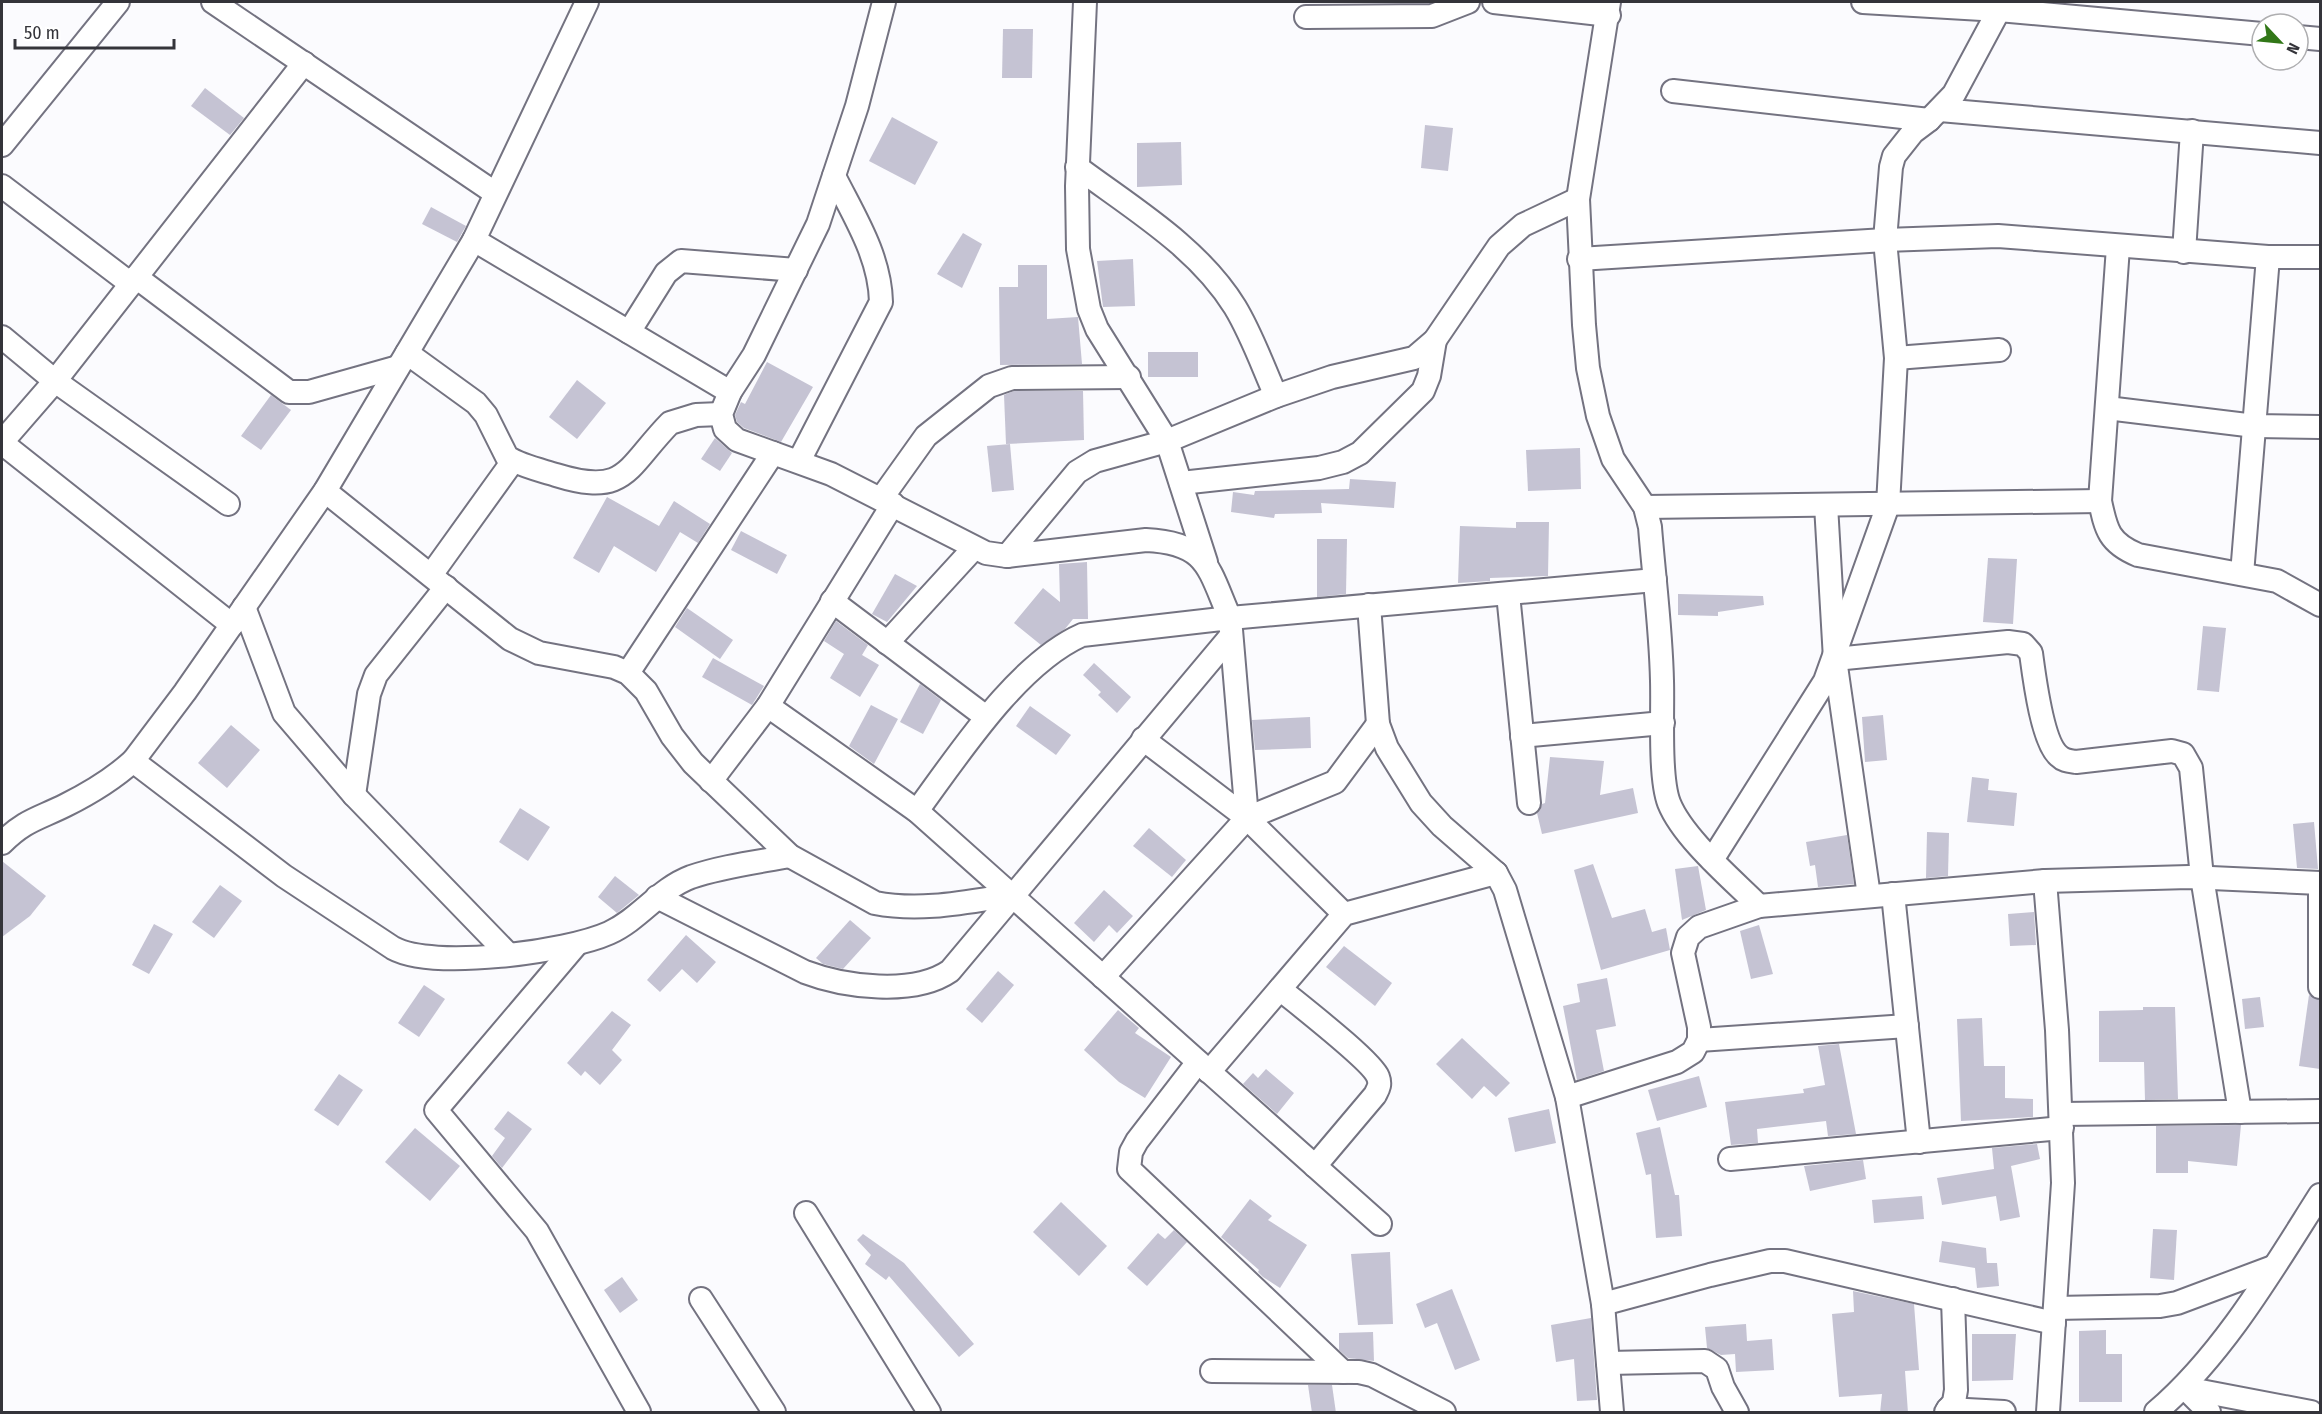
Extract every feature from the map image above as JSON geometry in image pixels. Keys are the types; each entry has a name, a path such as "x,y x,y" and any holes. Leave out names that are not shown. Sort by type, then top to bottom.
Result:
{"street":[{"path":"2,145 118,2"},
{"path":"213,2 495,193"},
{"path":"2,843 22,824 65,806 117,776 133,761 325,491 474,240 587,2"},
{"path":"884,2 857,106 818,224 754,355 730,392 722,414 725,429 737,440 831,474 974,548 1007,556 1146,540 1167,541 1185,547 1206,562"},
{"path":"1085,2 1077,167 1078,249 1089,309 1097,329 1167,441 1230,628 1248,818"},
{"path":"1306,17 1432,16 1468,2"},
{"path":"1494,2 1609,8 1578,199 1579,259 1588,368 1598,416 1613,459 1644,507 1650,527 1668,801 1674,813 1713,860 1759,906"},
{"path":"1863,2 2000,6 2250,33"},
{"path":"1713,860 1812,706 1835,659 1888,505 1896,358 1885,240 1891,168 1894,156 1913,132 1934,115 1962,82 2000,6"},
{"path":"304,63 55,381 2,442 238,616 284,713 354,795 507,953"},
{"path":"1673,92 1934,115 2192,131 2320,143"},
{"path":"2184,252 2192,131"},
{"path":"1077,167 1165,233 1206,268 1236,309 1276,396"},
{"path":"799,462 881,302 880,286 867,242 834,176"},
{"path":"2,186 289,392 309,392 402,360 476,403 486,415 504,452 513,461 581,483 603,483 619,478 632,467 670,423 696,415 722,414"},
{"path":"1007,556 1084,467 1095,461 1167,441 1276,396 1332,378 1414,358 1435,340 1499,246 1523,225 1578,199"},
{"path":"1579,259 1885,240 1998,236 2184,252 2268,257 2320,257"},
{"path":"474,240 730,392"},
{"path":"2118,247 2100,501 2104,522 2113,540 2123,549 2138,555 2277,581 2320,605"},
{"path":"2242,574 2268,257"},
{"path":"629,332 666,273 681,261 796,270"},
{"path":"2,337 55,381 228,504"},
{"path":"1181,483 1319,468 1351,458 1371,444 1422,391 1429,376 1435,340"},
{"path":"1896,358 1999,351"},
{"path":"711,781 768,706 832,601 926,436 989,386 1012,378 1129,377"},
{"path":"2107,408 2255,426 2320,427"},
{"path":"628,673 773,453"},
{"path":"354,795 369,694 376,675 513,461"},
{"path":"325,491 510,639 539,653 614,667 628,673 646,691 679,745 711,781 790,856 875,903 920,908 1012,895"},
{"path":"1644,507 2100,501"},
{"path":"1826,506 1835,659 1869,896"},
{"path":"887,643 974,548"},
{"path":"917,811 986,717 1050,654 1064,643 1082,635 1230,628 1369,605 1654,580"},
{"path":"1508,594 1529,803"},
{"path":"832,601 986,717"},
{"path":"1369,605 1378,724 1387,748 1421,803 1442,826 1496,873 1505,890 1567,1097 1603,1304 1612,1413"},
{"path":"657,897 825,980 903,986 937,981 950,971 1143,739 1230,628"},
{"path":"1835,659 2008,642 2023,644 2031,653 2049,741 2057,755 2076,762 2172,751 2183,754 2191,768 2202,878 2240,1112"},
{"path":"768,706 917,811 1380,1224"},
{"path":"1522,736 1663,723"},
{"path":"1103,977 1248,818 1335,782 1378,724"},
{"path":"1143,739 1248,818 1344,914"},
{"path":"133,761 284,876 404,954 421,958 465,958 576,945 619,927 657,897 691,877 790,856"},
{"path":"1342,1372 1144,1185 1129,1169 1131,1152 1137,1141 1204,1067 1280,989 1344,914 1496,873"},
{"path":"1567,1097 1677,1062 1693,1052 1699,1040 1699,1027 1683,953 1688,937 1699,927 1759,906 2045,881 2202,878 2320,883 2320,987"},
{"path":"2045,881 2062,1121 2063,1183 2048,1413"},
{"path":"1893,894 1919,1142"},
{"path":"576,945 436,1110 537,1231 639,1413"},
{"path":"1280,989 1365,1061 1378,1077 1380,1086 1315,1166"},
{"path":"1699,1040 1907,1026"},
{"path":"1730,1159 1919,1142 2062,1121 2240,1112 2320,1111"},
{"path":"2156,1413 2185,1388 2273,1267 2320,1195"},
{"path":"806,1213 929,1413"},
{"path":"1603,1304 1770,1261 1825,1269 1953,1299 2054,1316 2177,1303 2273,1267"},
{"path":"701,1299 774,1413"},
{"path":"1953,1299 1956,1390 1947,1411 2004,1413"},
{"path":"1608,1363 1704,1361 1717,1369 1723,1387 1737,1413"},
{"path":"1212,1371 1342,1372 1372,1375 1419,1406 1444,1413"},
{"path":"2185,1388 2209,1413"},
{"path":"2185,1388 2311,1413"}],"building":[{"path":"1003,29 1033,29 1032,78 1002,78"},
{"path":"205,88 244,118 230,135 191,106"},
{"path":"892,117 938,142 915,185 869,161"},
{"path":"1425,125 1453,128 1448,171 1421,168"},
{"path":"1181,142 1182,185 1137,187 1137,143"},
{"path":"431,207 466,226 457,242 422,224"},
{"path":"963,233 982,244 962,288 937,274"},
{"path":"1133,259 1135,306 1103,307 1097,261"},
{"path":"1018,265 1047,265 1047,319 1078,317 1082,364 1000,365 999,287 1018,287"},
{"path":"1148,352 1198,352 1198,377 1148,377"},
{"path":"767,362 813,387 781,442 744,428 737,422 735,415 741,402 745,404"},
{"path":"577,380 606,403 577,439 549,417"},
{"path":"1014,391 1083,391 1084,440 1006,444 1004,395"},
{"path":"271,395 291,410 261,450 241,436"},
{"path":"715,438 732,453 720,471 701,459"},
{"path":"1010,444 1014,490 992,492 987,446"},
{"path":"1580,448 1581,489 1528,491 1526,450"},
{"path":"1350,479 1396,482 1394,508 1321,503 1322,513 1275,514 1274,518 1231,512 1233,492 1254,495 1255,491 1349,489"},
{"path":"607,497 659,526 674,501 710,524 698,543 680,532 656,572 614,546 599,573 573,558"},
{"path":"1516,522 1549,522 1548,576 1490,578 1490,581 1458,583 1460,526 1516,528"},
{"path":"741,531 787,555 777,574 731,550"},
{"path":"1317,539 1347,539 1346,594 1317,597"},
{"path":"1988,558 2017,559 2013,624 1983,622"},
{"path":"1087,562 1088,619 1073,619 1065,629 1041,645 1014,623 1043,588 1060,602 1059,564"},
{"path":"895,574 917,586 887,622 872,614"},
{"path":"1678,594 1763,596 1764,605 1718,612 1718,616 1678,615"},
{"path":"687,608 733,640 720,659 675,627"},
{"path":"836,621 868,645 862,655 879,665 860,697 830,678 844,654 824,641"},
{"path":"2203,626 2226,628 2219,692 2197,690"},
{"path":"713,658 764,686 752,705 702,677"},
{"path":"1094,663 1131,697 1117,713 1098,695 1101,692 1083,675"},
{"path":"920,684 941,700 923,734 900,722"},
{"path":"871,705 898,719 874,764 849,746"},
{"path":"1030,706 1071,735 1056,755 1016,726"},
{"path":"1883,715 1887,760 1865,762 1862,717"},
{"path":"1310,717 1311,748 1255,750 1252,720"},
{"path":"231,725 260,750 227,788 198,763"},
{"path":"1550,757 1604,761 1600,795 1633,788 1638,813 1542,834 1537,813 1545,803"},
{"path":"1972,777 1989,779 1988,790 2017,793 2014,826 1967,822"},
{"path":"520,808 550,827 528,861 499,842"},
{"path":"2314,822 2318,869 2297,868 2293,824"},
{"path":"1149,828 1186,860 1172,877 1133,846"},
{"path":"1927,832 1949,833 1948,876 1926,878"},
{"path":"1847,835 1854,884 1818,887 1815,865 1810,866 1806,842"},
{"path":"2,861 46,896 30,916 2,937"},
{"path":"1593,864 1612,918 1645,909 1652,932 1666,928 1670,950 1601,970 1574,870"},
{"path":"1698,866 1706,910 1682,920 1675,869"},
{"path":"615,876 639,895 617,913 598,897"},
{"path":"220,885 242,901 214,938 192,922"},
{"path":"1104,890 1133,916 1117,933 1109,925 1094,942 1074,923"},
{"path":"2034,912 2036,945 2010,946 2008,914"},
{"path":"850,920 871,938 843,969 823,964 816,958"},
{"path":"154,924 173,934 149,974 132,965"},
{"path":"1759,925 1773,974 1751,979 1740,931"},
{"path":"686,935 716,962 697,983 682,969 660,992 647,980"},
{"path":"1344,946 1392,983 1375,1006 1326,967"},
{"path":"998,971 1014,985 982,1023 966,1009"},
{"path":"1607,978 1616,1026 1596,1030 1604,1071 1577,1080 1563,1006 1580,1002 1577,984"},
{"path":"424,985 445,999 419,1037 398,1023"},
{"path":"2309,995 2320,1000 2320,1069 2299,1066"},
{"path":"2260,997 2264,1027 2245,1029 2242,999"},
{"path":"2143,1007 2175,1007 2178,1099 2145,1100 2144,1062 2099,1062 2099,1011 2143,1010"},
{"path":"1118,1010 1139,1028 1135,1033 1171,1057 1145,1098 1119,1082 1084,1050"},
{"path":"612,1011 631,1025 612,1050 622,1060 600,1085 585,1071 581,1076 567,1063"},
{"path":"1982,1018 1984,1066 2005,1066 2005,1098 2033,1099 2033,1117 1961,1121 1957,1019"},
{"path":"1462,1038 1510,1083 1496,1097 1484,1086 1472,1099 1436,1064"},
{"path":"1839,1044 1856,1134 1828,1136 1826,1121 1757,1129 1758,1143 1731,1145 1725,1102 1804,1093 1803,1089 1825,1085 1818,1046"},
{"path":"1266,1069 1294,1093 1277,1114 1243,1084 1253,1073 1258,1078"},
{"path":"339,1074 363,1090 338,1126 314,1110"},
{"path":"1699,1076 1707,1107 1657,1121 1648,1090"},
{"path":"1549,1109 1556,1143 1515,1152 1508,1118"},
{"path":"508,1111 532,1129 502,1168 492,1156 505,1138 494,1129"},
{"path":"2241,1125 2237,1166 2188,1161 2188,1173 2156,1173 2156,1126"},
{"path":"1660,1127 1675,1195 1679,1195 1682,1236 1656,1238 1651,1174 1646,1175 1636,1133"},
{"path":"415,1128 460,1166 430,1201 385,1162"},
{"path":"2037,1144 2040,1159 2011,1166 2020,1217 2000,1221 1996,1196 1942,1205 1937,1178 1994,1169 1992,1148"},
{"path":"1863,1160 1866,1179 1810,1191 1804,1166"},
{"path":"1922,1196 1924,1219 1874,1223 1872,1200"},
{"path":"1250,1199 1272,1216 1268,1220 1307,1245 1280,1288 1263,1277 1258,1272 1259,1270 1221,1237"},
{"path":"1061,1202 1107,1246 1079,1276 1033,1232"},
{"path":"2153,1229 2177,1230 2174,1280 2150,1278"},
{"path":"1174,1230 1187,1242 1147,1286 1127,1268 1158,1233 1165,1239"},
{"path":"863,1234 904,1263 974,1344 959,1357 889,1276 886,1280 865,1264 871,1255 857,1240"},
{"path":"1942,1241 1986,1248 1987,1263 1997,1263 1999,1286 1977,1288 1975,1268 1939,1262"},
{"path":"1390,1252 1393,1324 1358,1325 1351,1254"},
{"path":"622,1277 638,1300 620,1313 604,1290"},
{"path":"1452,1289 1480,1360 1455,1370 1437,1323 1425,1328 1416,1304"},
{"path":"1853,1291 1914,1304 1919,1370 1905,1371 1908,1413 1880,1413 1882,1394 1839,1397 1832,1314 1854,1312"},
{"path":"1591,1318 1597,1400 1577,1401 1574,1359 1556,1362 1551,1325"},
{"path":"1746,1324 1747,1341 1772,1339 1774,1370 1736,1372 1735,1354 1721,1355 1707,1348 1705,1327"},
{"path":"2106,1330 2106,1354 2122,1354 2122,1402 2079,1402 2079,1331"},
{"path":"1373,1332 1374,1361 1348,1358 1339,1350 1339,1333"},
{"path":"1972,1334 2016,1334 2013,1380 1972,1381"},
{"path":"1308,1385 1332,1385 1336,1413 1312,1413"}]}
